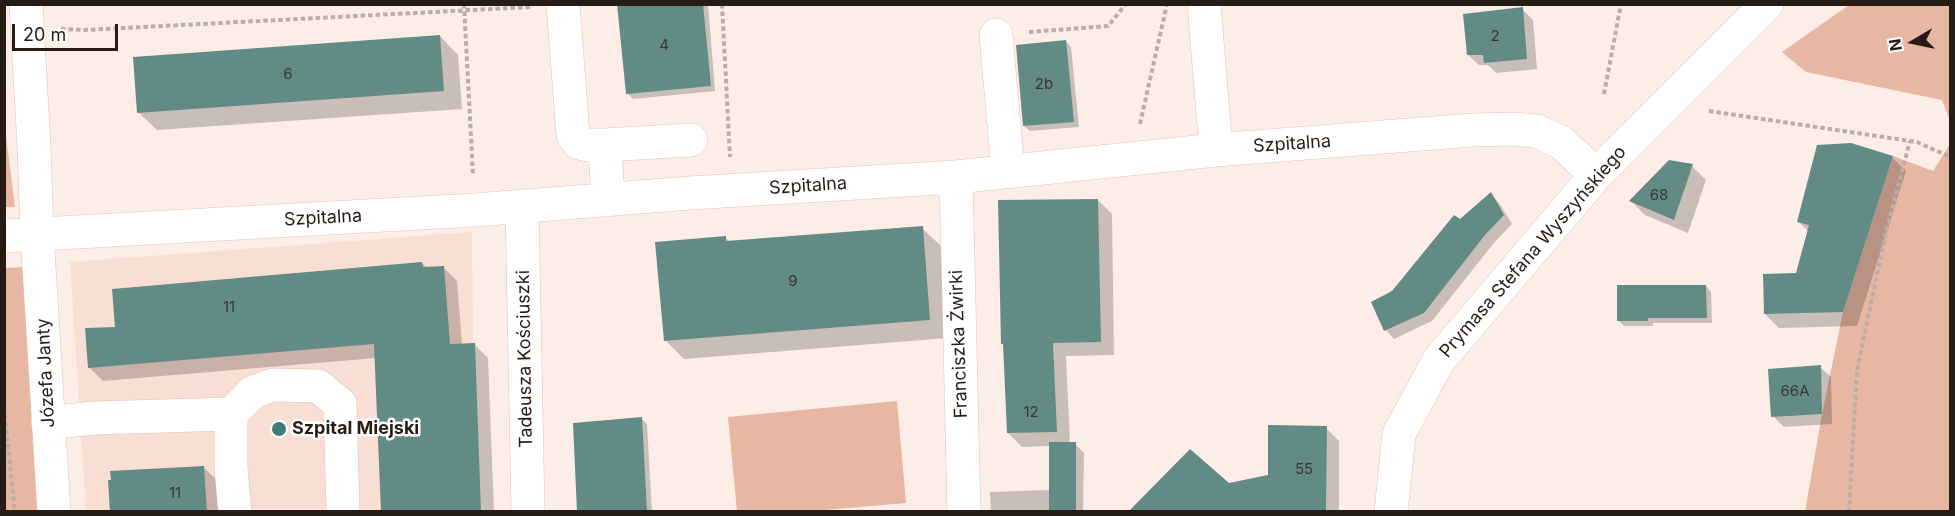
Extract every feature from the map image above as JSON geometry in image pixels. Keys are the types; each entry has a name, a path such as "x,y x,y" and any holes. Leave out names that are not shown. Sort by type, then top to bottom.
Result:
{"street":[{"name":"Józefa Janty","path":"26,4 54,512"},
{"path":"1204,4 1216,150"},
{"name":"Prymasa Stefana Wyszyńskiego","path":"1391,512 1399,434 1439,360 1596,175 1767,4"},
{"path":"563,5 573,135 579,143 604,145 691,140"},
{"path":"996,35 1008,170"},
{"name":"Szpitalna","path":"4,236 522,207 956,177 1216,150 1514,129 1537,131 1562,143 1596,175"},
{"path":"604,145 608,200"},
{"name":"Franciszka Żwirki","path":"956,177 964,512"},
{"name":"Tadeusza Kościuszki","path":"522,207 528,512"},
{"path":"48,423 94,418 231,414 253,392 273,385 318,386 340,404 343,512"},
{"path":"231,414 231,468 235,512"}],"path":[{"path":"464,4 474,185"},
{"path":"722,4 731,164"},
{"path":"996,35 1108,26 1126,4"},
{"path":"1139,126 1167,4"},
{"path":"1604,94 1621,4"},
{"path":"56,26 61,29 85,30 563,5"},
{"path":"1666,105 1781,120 1917,142 1950,157"},
{"path":"1849,512 1857,370 1886,232 1910,141"},
{"path":"4,407 15,512"}],"shaded area":[{"path":"1849,5 1950,5 1950,121 1942,100 1806,72 1782,52"},
{"path":"4,120 15,207 4,207"},
{"path":"1950,144 1950,511 1805,512 1843,312 1893,156 1933,171"},
{"name":"Szpital Miejski","path":"472,232 473,346 481,511 86,511 70,262"},
{"path":"23,267 40,511 5,511 4,268"},
{"path":"897,401 906,503 813,511 737,511 728,417"}],"building":[{"path":"617,4 703,4 711,86 626,94"},
{"path":"1523,7 1527,59 1484,63 1483,55 1467,55 1463,14"},
{"path":"440,35 444,91 137,113 133,57"},
{"path":"1066,40 1074,122 1023,126 1016,45"},
{"path":"1851,143 1893,156 1843,312 1764,314 1763,274 1796,273 1809,225 1797,222 1817,145"},
{"path":"1669,160 1693,164 1674,220 1629,201"},
{"path":"1491,192 1504,215 1485,235 1424,313 1384,331 1371,302 1392,291 1454,215 1460,219"},
{"path":"1098,199 1101,342 1053,343 1057,432 1007,433 1003,344 1001,344 998,200"},
{"path":"923,226 930,320 664,341 655,242 726,236 726,241"},
{"path":"422,262 423,267 444,266 450,344 475,343 481,512 381,512 374,344 88,368 85,328 115,327 112,289"},
{"path":"1617,285 1706,285 1707,318 1648,318 1648,321 1617,321"},
{"path":"1821,365 1822,414 1771,417 1768,369"},
{"path":"642,417 647,512 577,512 573,423"},
{"path":"1268,425 1327,426 1326,511 1128,512 1190,449 1229,483 1268,475"},
{"path":"1049,442 1076,442 1076,512 1049,512"},
{"path":"204,466 207,512 110,512 108,480 111,480 110,471"}],"place":[{"name":"Szpital Miejski","path":"279,429"}]}
